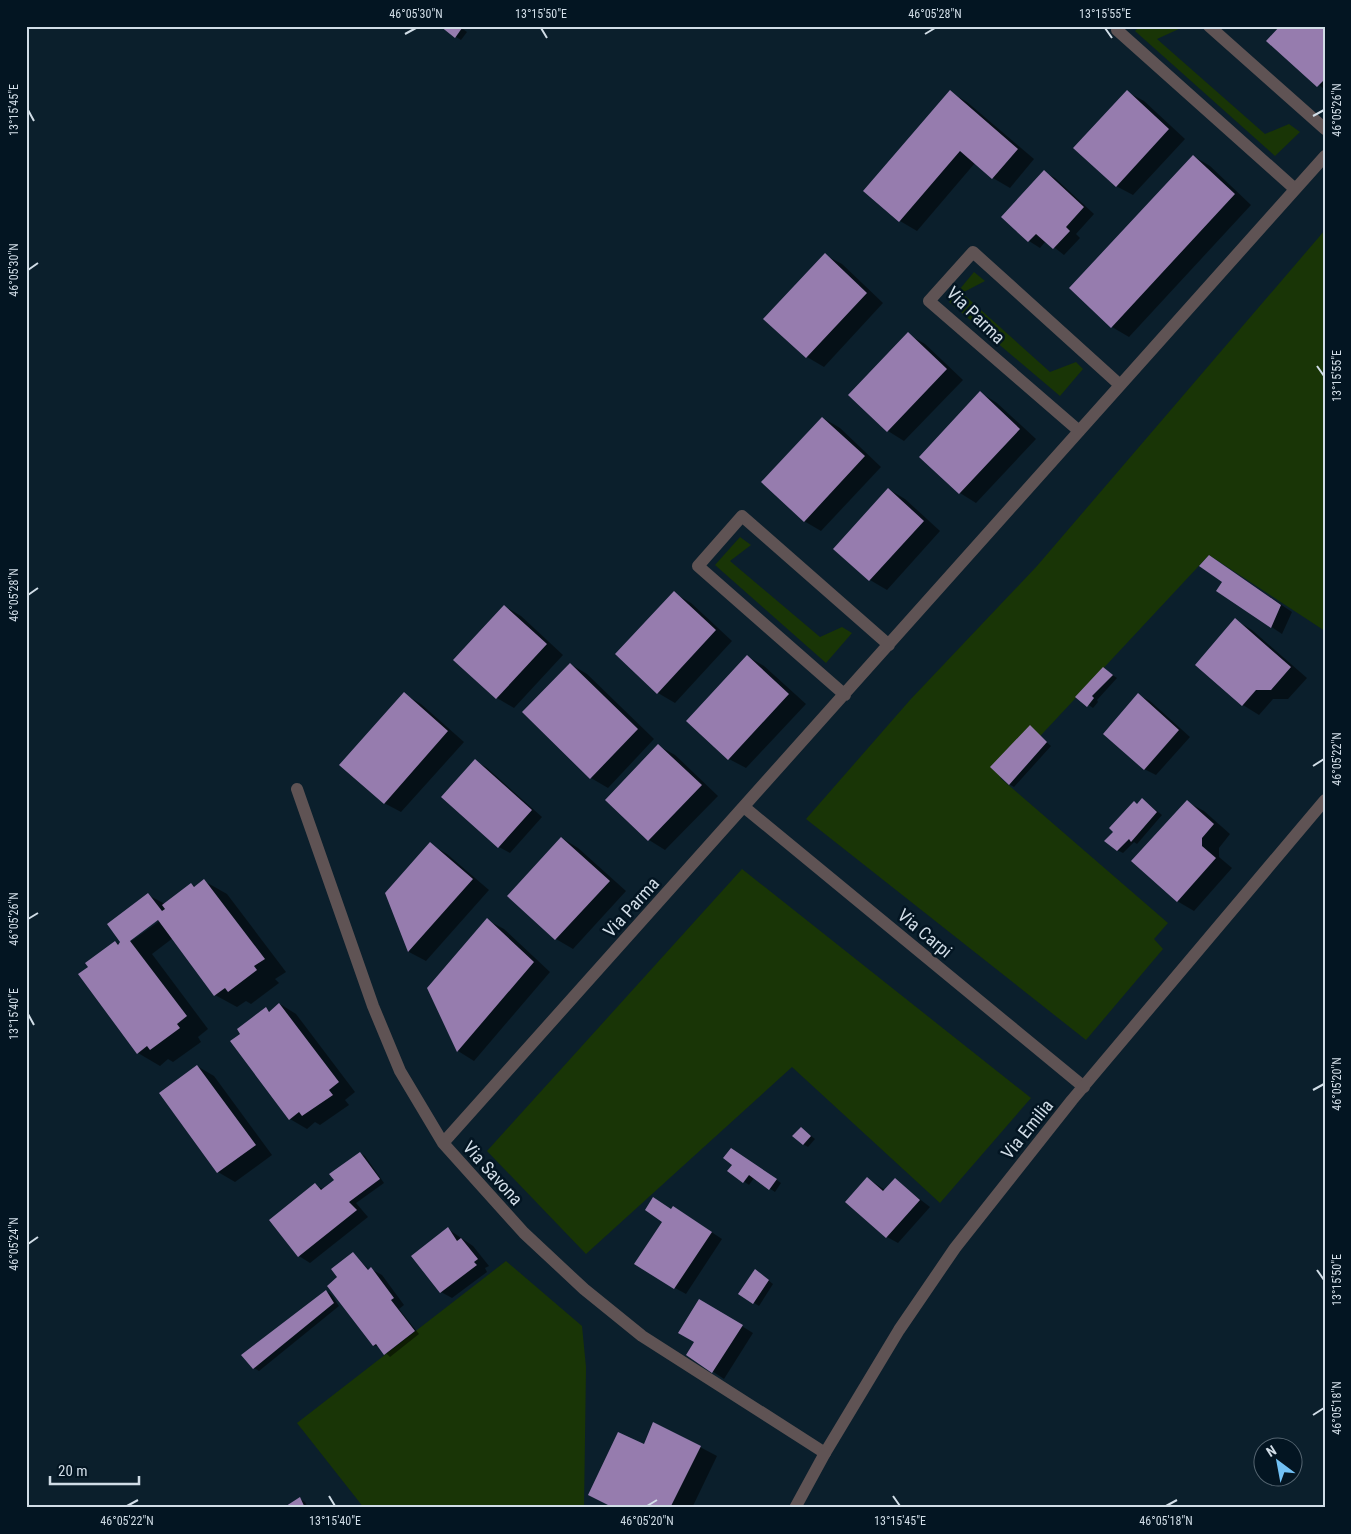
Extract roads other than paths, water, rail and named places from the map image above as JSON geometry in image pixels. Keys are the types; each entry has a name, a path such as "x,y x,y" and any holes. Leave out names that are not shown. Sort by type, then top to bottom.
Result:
{"street":[{"path":"1120,26 1117,30 1295,189"},
{"path":"1209,26 1325,129"},
{"name":"Via Parma","path":"443,1143 845,695 1078,430 1325,156"},
{"name":"Via Parma","path":"1078,430 929,301 973,252 1120,385"},
{"path":"845,695 698,566 742,516 889,645"},
{"name":"Via Savona","path":"297,789 373,1006 400,1071 443,1143 524,1233 584,1289 642,1336 825,1453"},
{"name":"Via Emilia","path":"795,1508 825,1453 932,1280 961,1240 1084,1087 1325,800"},
{"name":"Via Carpi","path":"744,807 1084,1087"}]}
